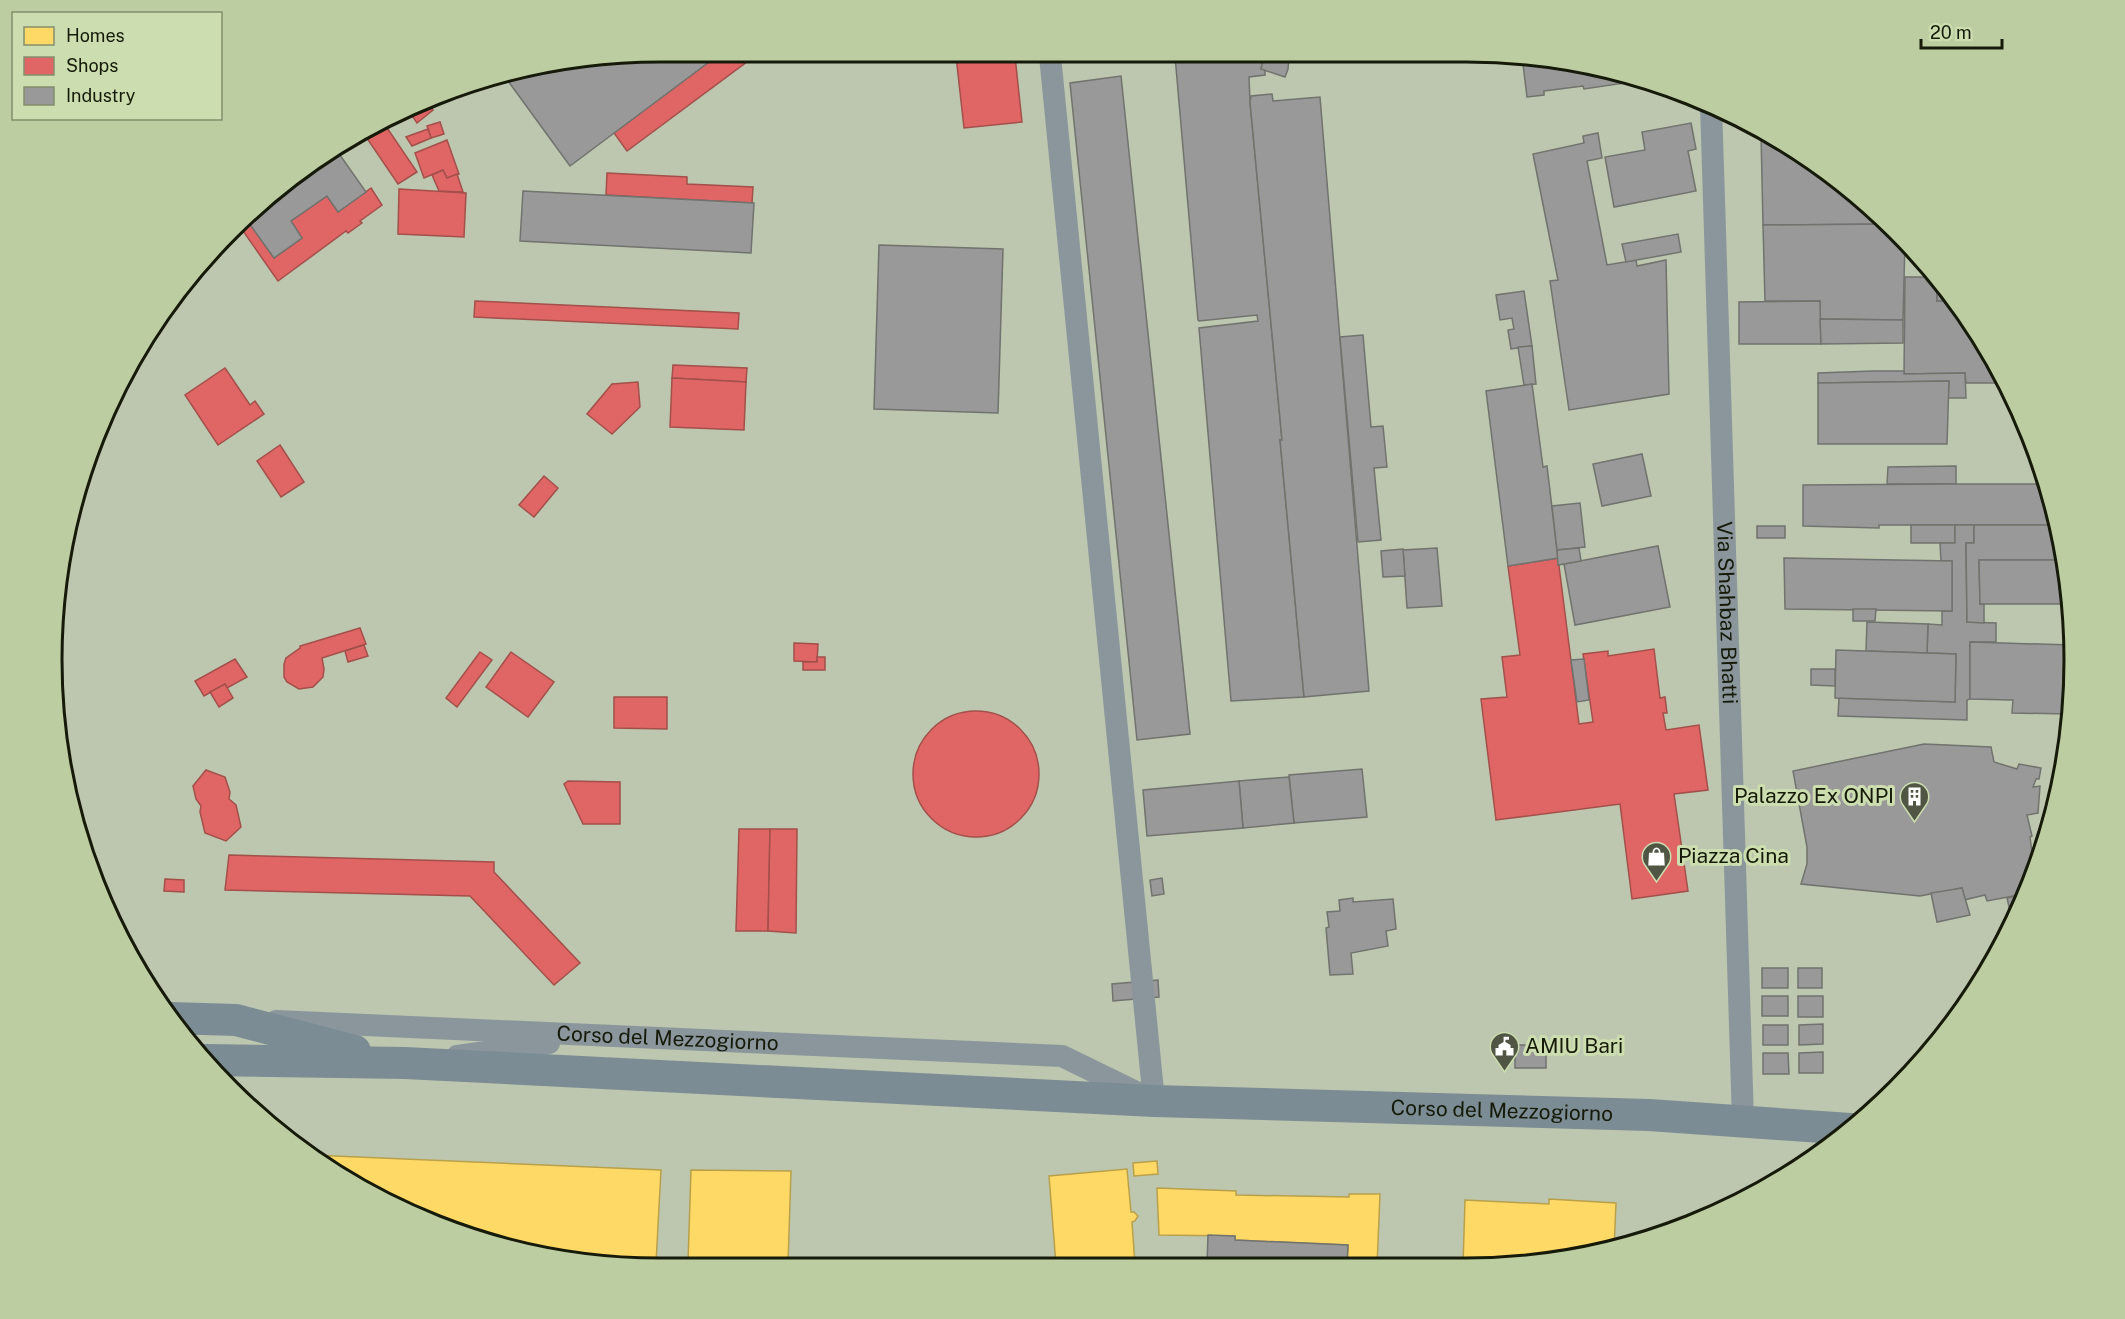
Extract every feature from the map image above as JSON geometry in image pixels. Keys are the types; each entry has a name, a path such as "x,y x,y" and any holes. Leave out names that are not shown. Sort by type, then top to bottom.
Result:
{"main road":[{"name":"Corso del Mezzogiorno","path":"181,1018 236,1020"},
{"path":"236,1020 405,1063"},
{"name":"Corso del Mezzogiorno","path":"216,1060 405,1063 1154,1101 1637,1115 1837,1128"}],"street":[{"path":"1051,62 1154,1101"},
{"name":"Via Shahbaz Bhatti","path":"1711,115 1743,1121"},
{"name":"Corso del Mezzogiorno","path":"236,1020 1062,1056 1154,1101"},
{"path":"405,1063 604,1035"}],"building: Homes":[{"path":"325,1156 661,1170 656,1258 581,1252 543,1246 467,1226 395,1196"},
{"path":"1157,1161 1158,1174 1134,1176 1133,1163"},
{"path":"1127,1169 1131,1212 1138,1216 1132,1222 1135,1258 1055,1258 1049,1176"},
{"path":"691,1170 791,1171 788,1258 688,1258"},
{"path":"1157,1188 1236,1191 1236,1195 1349,1197 1349,1194 1380,1194 1377,1258 1347,1258 1348,1245 1235,1240 1235,1236 1159,1235"},
{"path":"1549,1199 1616,1203 1614,1238 1544,1252 1463,1258 1465,1200 1549,1204"}],"building: Shops":[{"path":"709,62 747,62 627,151 614,133"},
{"path":"957,62 1016,62 1022,122 964,128"},
{"path":"431,107 433,110 417,123 412,116"},
{"path":"440,122 444,134 431,138 427,126"},
{"path":"387,127 417,172 398,184 367,138"},
{"path":"428,129 431,138 412,146 406,137"},
{"path":"447,140 459,174 447,178 443,170 424,178 415,153"},
{"path":"443,170 447,178 457,174 463,192 439,191 432,175"},
{"path":"607,173 687,177 687,184 753,187 752,203 606,195"},
{"path":"371,188 382,205 360,221 362,223 348,233 346,231 278,281 243,231 250,224 274,258 302,238 291,221 327,196 338,212"},
{"path":"399,189 466,193 464,237 398,234"},
{"path":"475,301 739,313 738,329 474,317"},
{"path":"673,365 747,368 746,382 672,378"},
{"path":"225,368 250,405 255,401 264,414 218,445 185,395"},
{"path":"672,378 746,382 744,430 670,427"},
{"path":"638,382 640,407 612,434 587,414 612,384"},
{"path":"280,445 304,482 281,497 257,461"},
{"path":"544,476 558,488 534,517 519,505"},
{"path":"1558,558 1579,724 1593,722 1583,654 1608,651 1608,656 1654,649 1660,698 1665,697 1667,713 1663,713 1666,730 1699,725 1708,790 1674,794 1688,891 1632,899 1620,804 1496,820 1481,699 1507,697 1502,657 1520,655 1508,566"},
{"path":"360,628 366,644 322,658 323,677 313,687 299,689 287,682 284,677 286,658 300,646"},
{"path":"794,643 818,644 817,662 794,661"},
{"path":"364,645 368,656 348,662 345,651"},
{"path":"480,652 492,660 457,707 446,698"},
{"path":"511,652 554,682 528,717 486,687"},
{"path":"817,657 825,657 825,670 803,670 803,662 817,662"},
{"path":"235,659 247,677 227,688 225,684 204,696 195,681"},
{"path":"225,684 233,698 219,707 210,692"},
{"path":"614,697 667,697 667,729 614,728"},
{"path":"976,711 1000,716 1021,729 1034,750 1039,774 1034,798 1021,819 1000,832 976,837 952,832 931,819 918,798 913,774 918,750 931,729 952,716"},
{"path":"206,770 225,777 230,792 229,799 236,805 241,827 226,841 205,833 200,812 201,806 196,799 193,786"},
{"path":"568,781 620,782 620,824 583,824 564,784"},
{"path":"739,829 770,829 768,931 736,931"},
{"path":"770,829 797,829 796,933 768,931"},
{"path":"229,855 494,862 494,872 580,963 554,985 470,896 225,890"},
{"path":"165,879 184,880 184,892 164,891"}],"building: Industry":[{"path":"709,62 570,166 508,81 543,73 620,63"},
{"path":"1176,62 1263,62 1261,69 1265,70 1265,75 1249,77 1250,102 1304,697 1231,701 1199,328 1258,321 1257,315 1198,320"},
{"path":"1263,62 1289,62 1285,77 1261,69"},
{"path":"1523,65 1582,73 1624,83 1584,89 1583,86 1544,91 1544,95 1527,97"},
{"path":"1121,76 1190,734 1137,740 1070,83"},
{"path":"1272,94 1273,101 1320,97 1369,691 1304,697 1250,102 1251,96"},
{"path":"1691,123 1696,149 1688,151 1696,191 1614,207 1605,157 1645,150 1642,132"},
{"path":"1598,133 1602,158 1587,161 1607,265 1636,260 1637,266 1666,260 1669,394 1569,410 1550,281 1558,280 1533,154 1584,143 1583,136"},
{"path":"1761,140 1830,185 1875,224 1763,225"},
{"path":"340,154 366,192 338,212 327,196 291,221 302,238 274,258 250,224 295,185"},
{"path":"523,191 754,203 751,253 520,241"},
{"path":"1875,224 1905,254 1903,320 1820,319 1820,301 1765,301 1763,225"},
{"path":"1678,234 1681,252 1626,262 1622,244"},
{"path":"879,245 1003,249 998,413 874,409"},
{"path":"1905,277 1925,277 1937,291 1937,301 1944,301 1963,327 1995,383 1966,383 1965,373 1904,374"},
{"path":"1524,291 1532,346 1511,349 1508,330 1514,329 1512,318 1500,320 1496,295"},
{"path":"1937,291 1944,301 1937,301"},
{"path":"1820,301 1821,344 1739,344 1739,302"},
{"path":"1820,319 1903,320 1903,343 1821,344"},
{"path":"1363,335 1371,427 1383,426 1387,467 1374,468 1381,540 1358,542 1340,337"},
{"path":"1532,346 1536,384 1524,385 1518,347"},
{"path":"1904,371 1904,374 1965,373 1966,398 1948,398 1949,381 1818,383 1818,373"},
{"path":"1949,381 1947,444 1818,444 1818,383"},
{"path":"1532,384 1543,467 1547,466 1558,558 1508,566 1486,391"},
{"path":"1642,454 1651,496 1602,506 1593,464"},
{"path":"1956,466 1956,484 1887,484 1888,467"},
{"path":"2037,484 2048,525 1879,525 1879,528 1803,526 1803,485"},
{"path":"1580,503 1585,547 1557,550 1552,506"},
{"path":"1911,525 1955,525 1955,543 1911,543"},
{"path":"1955,525 1974,525 1974,543 1966,543 1967,622 1996,623 1996,642 1970,642 1970,699 1967,700 1967,720 1838,716 1839,698 1955,702 1956,654 1927,653 1928,624 1942,625 1942,611 1952,611 1952,561 1941,561 1940,543 1955,543"},
{"path":"1974,525 2048,525 2055,560 1979,560 1980,604 1984,604 1984,623 1967,622 1966,543 1974,543"},
{"path":"1757,526 1785,526 1785,538 1757,538"},
{"path":"1658,546 1670,607 1575,625 1564,564"},
{"path":"1437,548 1442,606 1407,608 1403,550"},
{"path":"1579,548 1581,561 1558,565 1557,550"},
{"path":"1403,549 1405,576 1383,577 1381,551"},
{"path":"1784,558 1952,561 1952,611 1785,609"},
{"path":"1979,560 2055,560 2060,604 1980,604"},
{"path":"1853,609 1876,609 1875,621 1853,621"},
{"path":"1867,622 1928,624 1927,653 1866,651"},
{"path":"1970,642 2063,645 2060,714 2012,713 2013,700 1970,699"},
{"path":"1836,650 1956,654 1955,702 1835,698"},
{"path":"1584,659 1589,700 1577,702 1571,660"},
{"path":"1811,669 1835,669 1835,686 1811,685"},
{"name":"Palazzo Ex ONPI","path":"1924,744 1991,747 1994,762 2017,769 2019,764 2041,768 2039,779 2036,779 2033,787 2040,786 2038,813 2027,815 2032,836 2030,837 2032,852 2015,896 1987,901 1985,895 1964,900 1962,888 1920,896 1801,884 1807,864 1807,847 1793,771"},
{"path":"1362,769 1367,817 1294,823 1289,775"},
{"path":"1289,777 1294,823 1243,828 1239,781"},
{"path":"1239,781 1243,828 1147,836 1143,790"},
{"path":"1162,878 1164,894 1152,896 1150,880"},
{"path":"1962,888 1970,915 1937,922 1931,893"},
{"path":"2014,896 2009,908 2007,898"},
{"path":"1353,898 1353,902 1393,899 1396,929 1386,931 1388,946 1351,953 1353,974 1330,975 1327,912 1340,911 1339,900"},
{"path":"1762,968 1788,968 1788,988 1762,988"},
{"path":"1798,968 1822,968 1822,988 1798,988"},
{"path":"1158,980 1159,997 1113,1001 1112,984"},
{"path":"1762,996 1788,996 1788,1016 1762,1016"},
{"path":"1798,996 1823,996 1823,1017 1798,1017"},
{"path":"1823,1024 1823,1044 1799,1045 1799,1025"},
{"path":"1763,1025 1788,1025 1788,1045 1763,1045"},
{"path":"1515,1045 1546,1045 1546,1068 1515,1068"},
{"path":"1823,1052 1823,1073 1799,1073 1799,1053"},
{"path":"1763,1053 1788,1053 1789,1074 1763,1074"},
{"path":"1208,1235 1235,1236 1235,1240 1348,1245 1347,1258 1207,1258"}],"place":[{"name":"Palazzo Ex ONPI","path":"1915,822"},
{"name":"Piazza Cina","path":"1657,882"},
{"name":"AMIU Bari","path":"1504,1072"}]}
